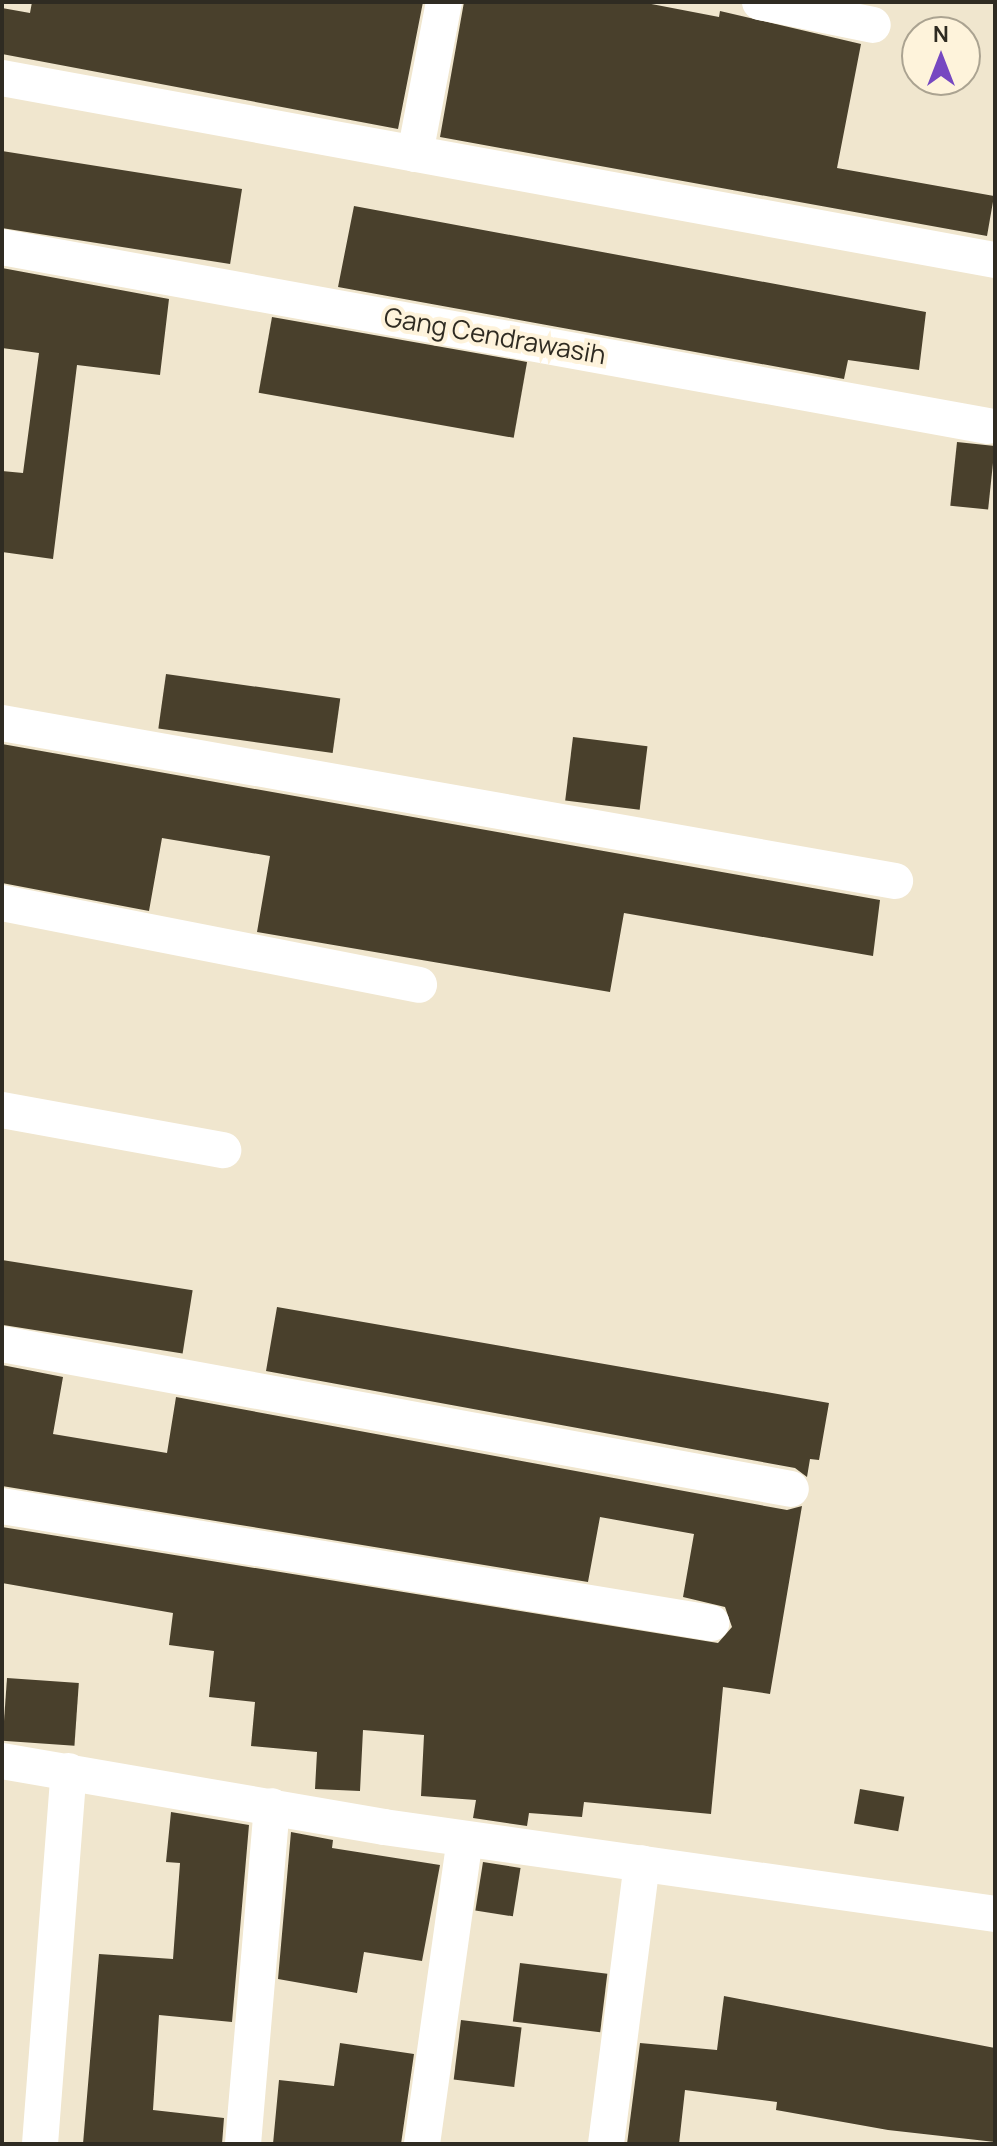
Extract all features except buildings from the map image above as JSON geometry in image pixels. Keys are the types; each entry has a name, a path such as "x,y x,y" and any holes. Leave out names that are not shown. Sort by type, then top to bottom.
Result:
{"street":[{"path":"415,154 444,2"},
{"path":"760,2 873,25"},
{"path":"2,78 995,260"},
{"name":"Gang Cendrawasih","path":"2,247 988,426"},
{"path":"2,723 895,881"},
{"path":"2,903 419,985"},
{"path":"2,1110 223,1150"},
{"path":"2,1344 791,1489"},
{"path":"2,1506 711,1623"},
{"path":"2,1761 465,1839 995,1914"},
{"path":"40,2144 69,1771"},
{"path":"243,2144 272,1806"},
{"path":"422,2144 465,1839"},
{"path":"606,2144 642,1863"}]}
